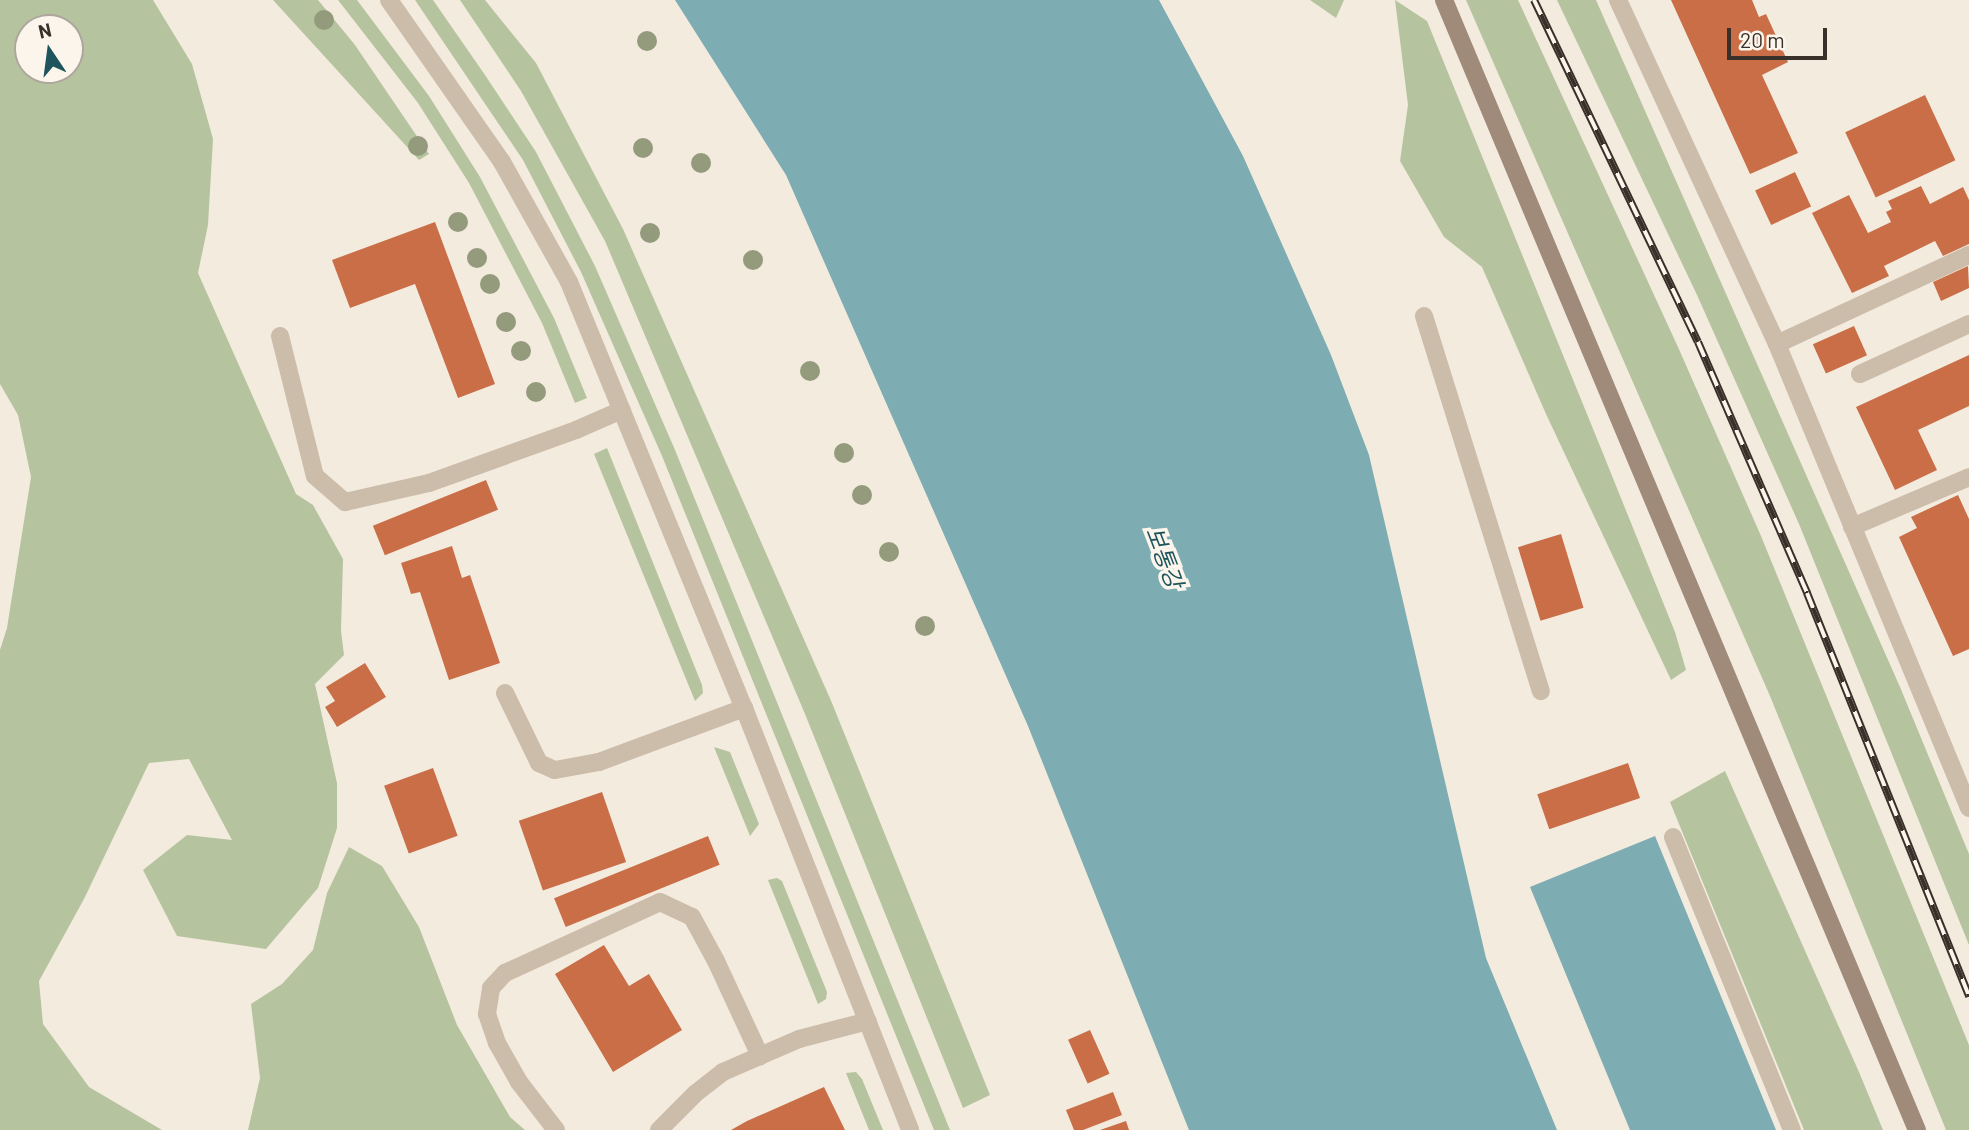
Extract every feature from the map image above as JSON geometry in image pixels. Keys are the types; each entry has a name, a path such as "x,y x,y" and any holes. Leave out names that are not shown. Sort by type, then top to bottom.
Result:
{"main road":[{"path":"1444,0 1917,1130"}],"street":[{"path":"390,0 509,174 569,282 744,708 910,1130"},
{"path":"1618,0 1777,344 1969,808"},
{"path":"1777,344 1969,255"},
{"path":"1424,316 1541,691"},
{"path":"1860,374 1969,324"},
{"path":"280,336 315,476 345,502 429,483 576,430 622,410"},
{"path":"1852,527 1969,477"},
{"path":"505,694 540,763 555,770 599,762 744,708"},
{"path":"1673,837 1792,1130"},
{"path":"556,1130 519,1083 497,1043 487,1014 491,988 505,973 660,902 692,916 760,1056"},
{"path":"659,1130 696,1093 723,1072 799,1040 867,1021"}],"green space":[{"path":"0,0 153,0 192,64 213,139 208,225 198,273 296,494 313,505 343,559 341,631 344,655 315,684 337,783 337,828 318,888 266,949 177,936 143,870 187,835 232,840 189,759 149,763 84,899 39,981 43,1024 89,1087 162,1130 0,1130 0,650 7,628 31,477 18,415 0,384"},
{"path":"273,0 318,0 355,45 429,154 419,160"},
{"path":"338,0 357,0 429,96 480,177 554,318 587,398 575,403 542,323 469,183 418,103"},
{"path":"415,0 433,0 485,75 536,152 595,266 675,450 950,1130 934,1130 662,456 581,272 523,160"},
{"path":"460,0 485,0 536,63 623,229 832,703 990,1095 963,1108 805,714 605,241 521,91"},
{"path":"1310,0 1344,0 1336,18"},
{"path":"1395,0 1427,21 1600,446 1675,632 1686,670 1671,680 1546,414 1482,267 1444,237 1400,161 1408,105"},
{"path":"1466,0 1518,0 1678,347 1761,536 1969,1045 1969,1130 1946,1130 1770,696"},
{"path":"1557,0 1596,0 1900,687 1969,854 1969,945 1799,524 1697,295"},
{"path":"607,448 702,685 703,693 695,701 594,454"},
{"path":"714,747 730,752 759,824 750,836"},
{"path":"1725,771 1883,1130 1804,1130 1670,802"},
{"path":"349,847 382,866 419,927 457,1025 510,1117 525,1130 248,1130 260,1078 251,1004 282,984 313,950 327,893"},
{"path":"777,878 782,881 827,992 826,999 818,1004 768,880"},
{"path":"856,1072 862,1079 883,1130 869,1130 846,1073"}],"water":[{"name":"보통강","path":"675,0 1159,0 1243,156 1331,355 1369,455 1486,958 1557,1130 1189,1130 1028,726 786,175"},
{"path":"1655,836 1776,1130 1630,1130 1530,887"}],"building":[{"path":"1671,0 1752,0 1759,17 1766,14 1788,62 1762,75 1798,153 1750,174"},
{"path":"1925,95 1955,160 1876,197 1845,132"},
{"path":"1795,172 1811,206 1771,225 1755,191"},
{"path":"1921,186 1930,204 1963,187 1969,200 1969,244 1943,256 1935,241 1884,266 1889,276 1852,293 1812,213 1849,195 1868,233 1891,222 1886,212 1892,209 1888,201"},
{"path":"435,222 495,384 458,398 415,284 350,308 332,260"},
{"path":"1968,266 1969,288 1941,301 1933,282"},
{"path":"1854,326 1867,355 1826,374 1813,344"},
{"path":"1969,355 1969,406 1918,430 1937,470 1895,490 1856,407"},
{"path":"486,480 498,510 385,555 373,526"},
{"path":"1958,495 1969,519 1969,649 1953,656 1899,537 1917,528 1911,517"},
{"path":"1561,534 1584,608 1540,621 1518,547"},
{"path":"452,546 462,578 470,575 500,663 449,680 420,592 411,594 401,563"},
{"path":"365,663 386,697 337,727 325,707 335,701 326,687"},
{"path":"1628,763 1640,798 1549,829 1537,794"},
{"path":"433,768 458,836 409,853 384,786"},
{"path":"602,792 626,862 543,891 519,821"},
{"path":"708,836 720,865 566,927 554,898"},
{"path":"604,945 629,986 649,974 682,1030 613,1072 555,974"},
{"path":"1090,1030 1110,1074 1088,1084 1068,1040"},
{"path":"824,1087 845,1130 731,1130 747,1121"},
{"path":"1113,1092 1122,1115 1083,1130 1074,1130 1066,1110"},
{"path":"1126,1121 1129,1130 1100,1130"}],"railway":[{"path":"1534,0 1698,342 1807,593 1969,997"}]}
